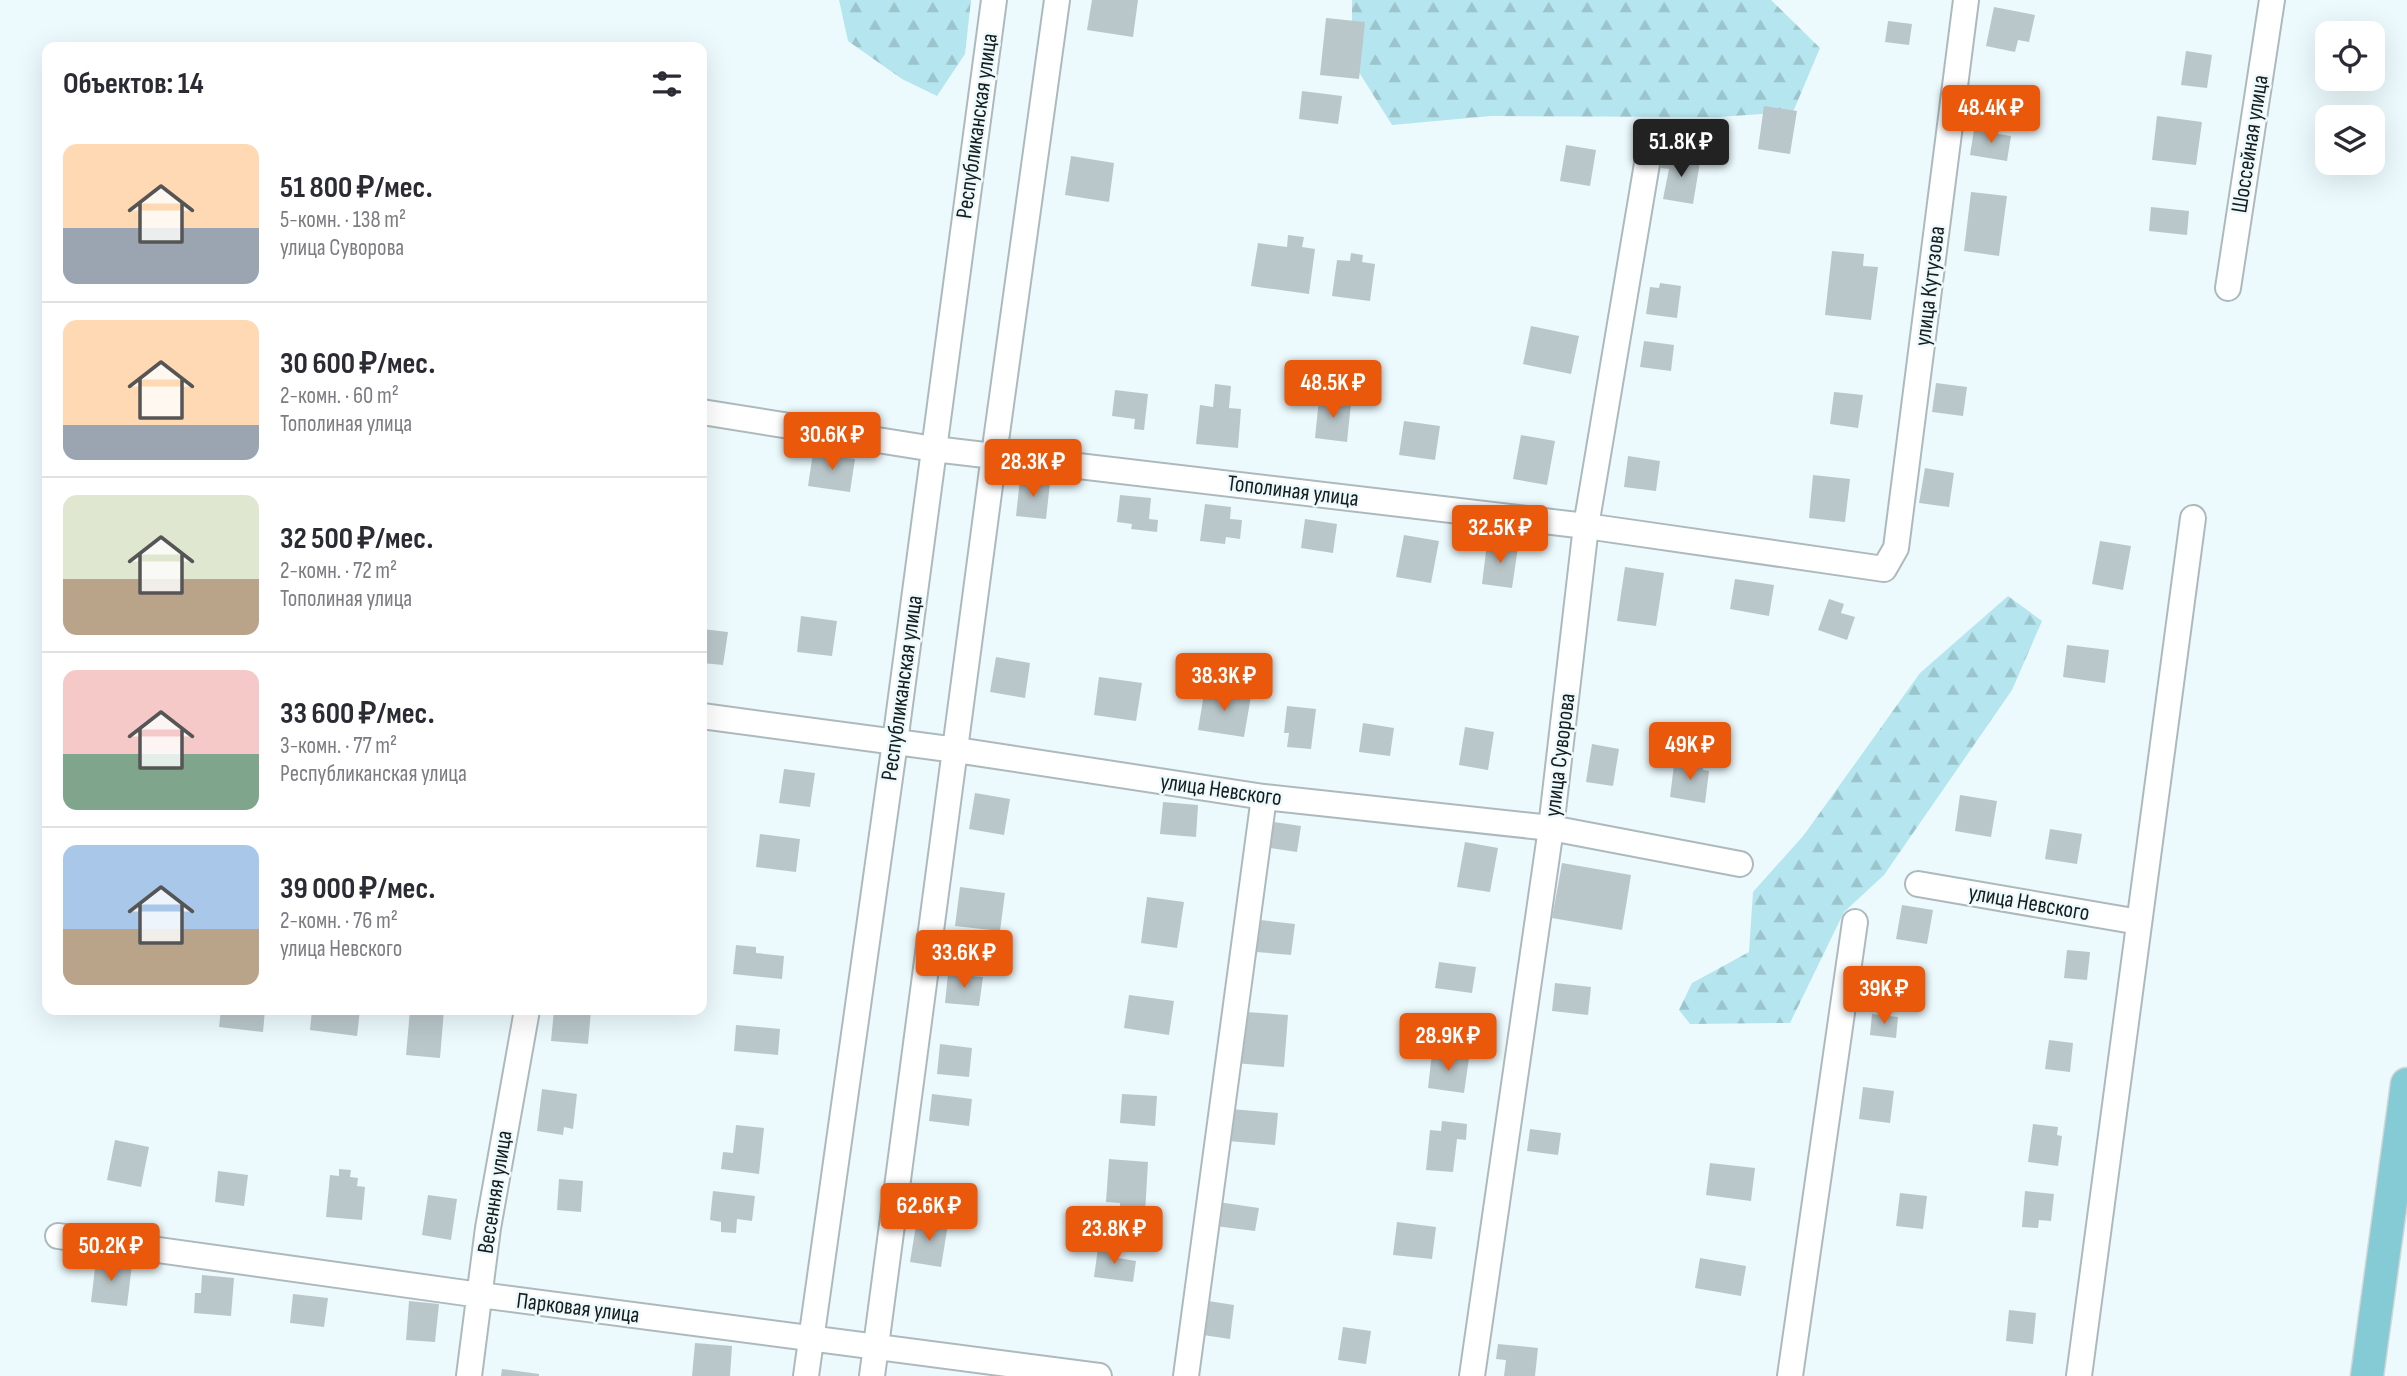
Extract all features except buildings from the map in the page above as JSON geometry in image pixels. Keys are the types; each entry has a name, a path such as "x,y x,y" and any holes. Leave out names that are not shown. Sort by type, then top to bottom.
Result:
{"main road":[{"path":"2367,1376 2407,1084"}],"street":[{"name":"Республиканская улица","path":"806,1376 895,742 994,0"},
{"path":"872,1376 993,455 1057,0"},
{"name":"улица Кутузова","path":"1884,569 1896,548 1966,0"},
{"name":"Шоссейная улица","path":"2228,288 2272,0"},
{"name":"улица Суворова","path":"1472,1376 1551,828 1586,526 1652,134"},
{"name":"Тополиная улица","path":"707,413 934,449 1586,526 1884,569"},
{"path":"2079,1376 2193,518"},
{"name":"улица Невского","path":"707,717 956,750 1264,797 1551,828 1740,864"},
{"path":"1186,1376 1264,797"},
{"name":"улица Невского","path":"1918,884 2139,922"},
{"path":"1790,1376 1855,922"},
{"name":"Весенняя улица","path":"469,1376 488,1228 526,1015"},
{"name":"Парковая улица","path":"58,1236 480,1295 1099,1376"}],"green space":[{"path":"839,0 971,0 965,54 937,96 902,79 848,41"},
{"path":"1352,0 1771,0 1820,48 1793,112 1718,117 1491,116 1392,125 1352,61"},
{"path":"2008,596 2042,621 2012,690 1884,875 1844,912 1790,1023 1690,1024 1679,1010 1692,983 1749,952 1753,892 1804,835 1920,673"}]}
